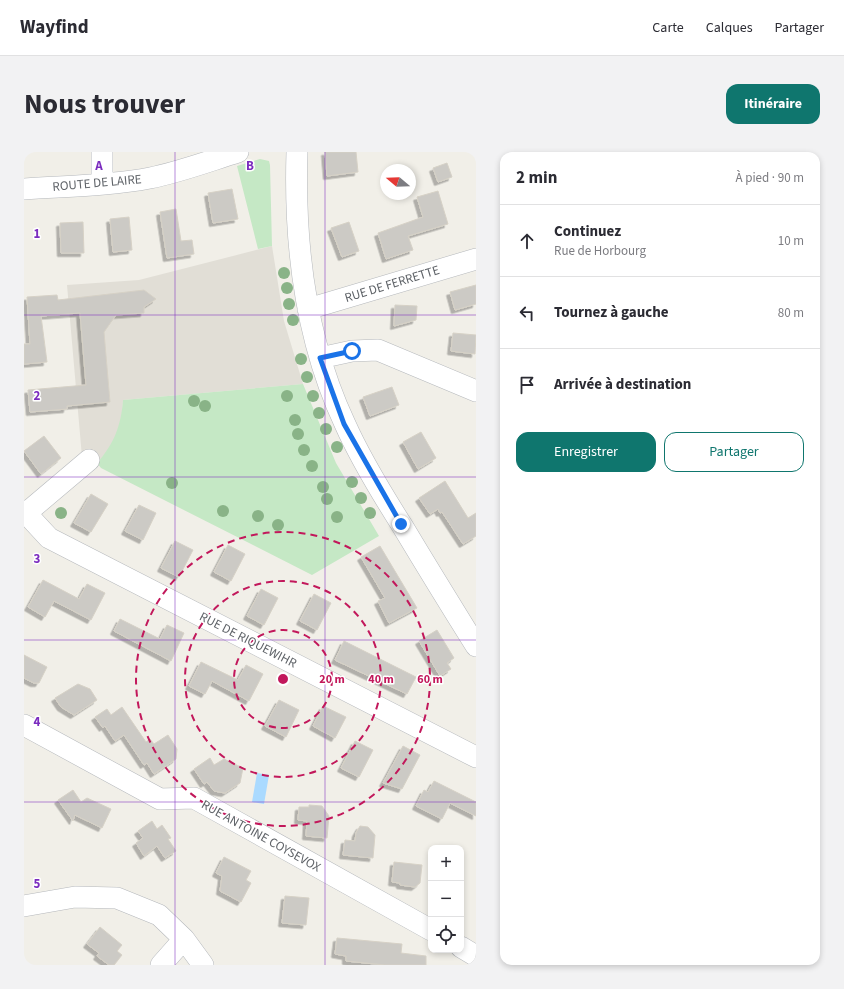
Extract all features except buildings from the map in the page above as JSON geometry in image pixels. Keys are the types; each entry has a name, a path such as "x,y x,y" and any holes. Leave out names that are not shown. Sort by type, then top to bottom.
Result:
{"street":[{"path":"102,152 102,184"},
{"name":"ROUTE DE LAIRE","path":"24,189 102,184 172,173 238,152"},
{"path":"297,152 296,212 299,258 308,309 320,358 344,424 380,489 476,646"},
{"name":"RUE DE FERRETTE","path":"308,309 476,259"},
{"path":"320,358 352,351 378,350 476,391"},
{"name":"RUE DE RIQUEWIHR","path":"89,460 24,513 50,538 476,757"},
{"name":"RUE ANTOINE COYSEVOX","path":"24,725 160,799 194,798 428,928"},
{"path":"24,906 75,897 117,898 159,915 184,940 203,965"},
{"path":"161,965 184,940"},
{"path":"464,949 476,956"},
{"path":"473,965 476,961"}],"shaded area":[{"path":"272,246 284,321 303,384 123,400 122,419 116,436 108,451 97,463 82,457 67,285 139,280"}],"green space":[{"path":"260,159 269,161 270,165 272,246 258,249 237,166"},
{"path":"303,384 336,463 379,536 312,575 101,468 97,463 108,449 116,434 123,400"}],"water":[{"path":"257,773 269,775 264,804 252,802"}],"route":[{"path":"352,351 320,358 344,424 383,495 401,524"}]}
